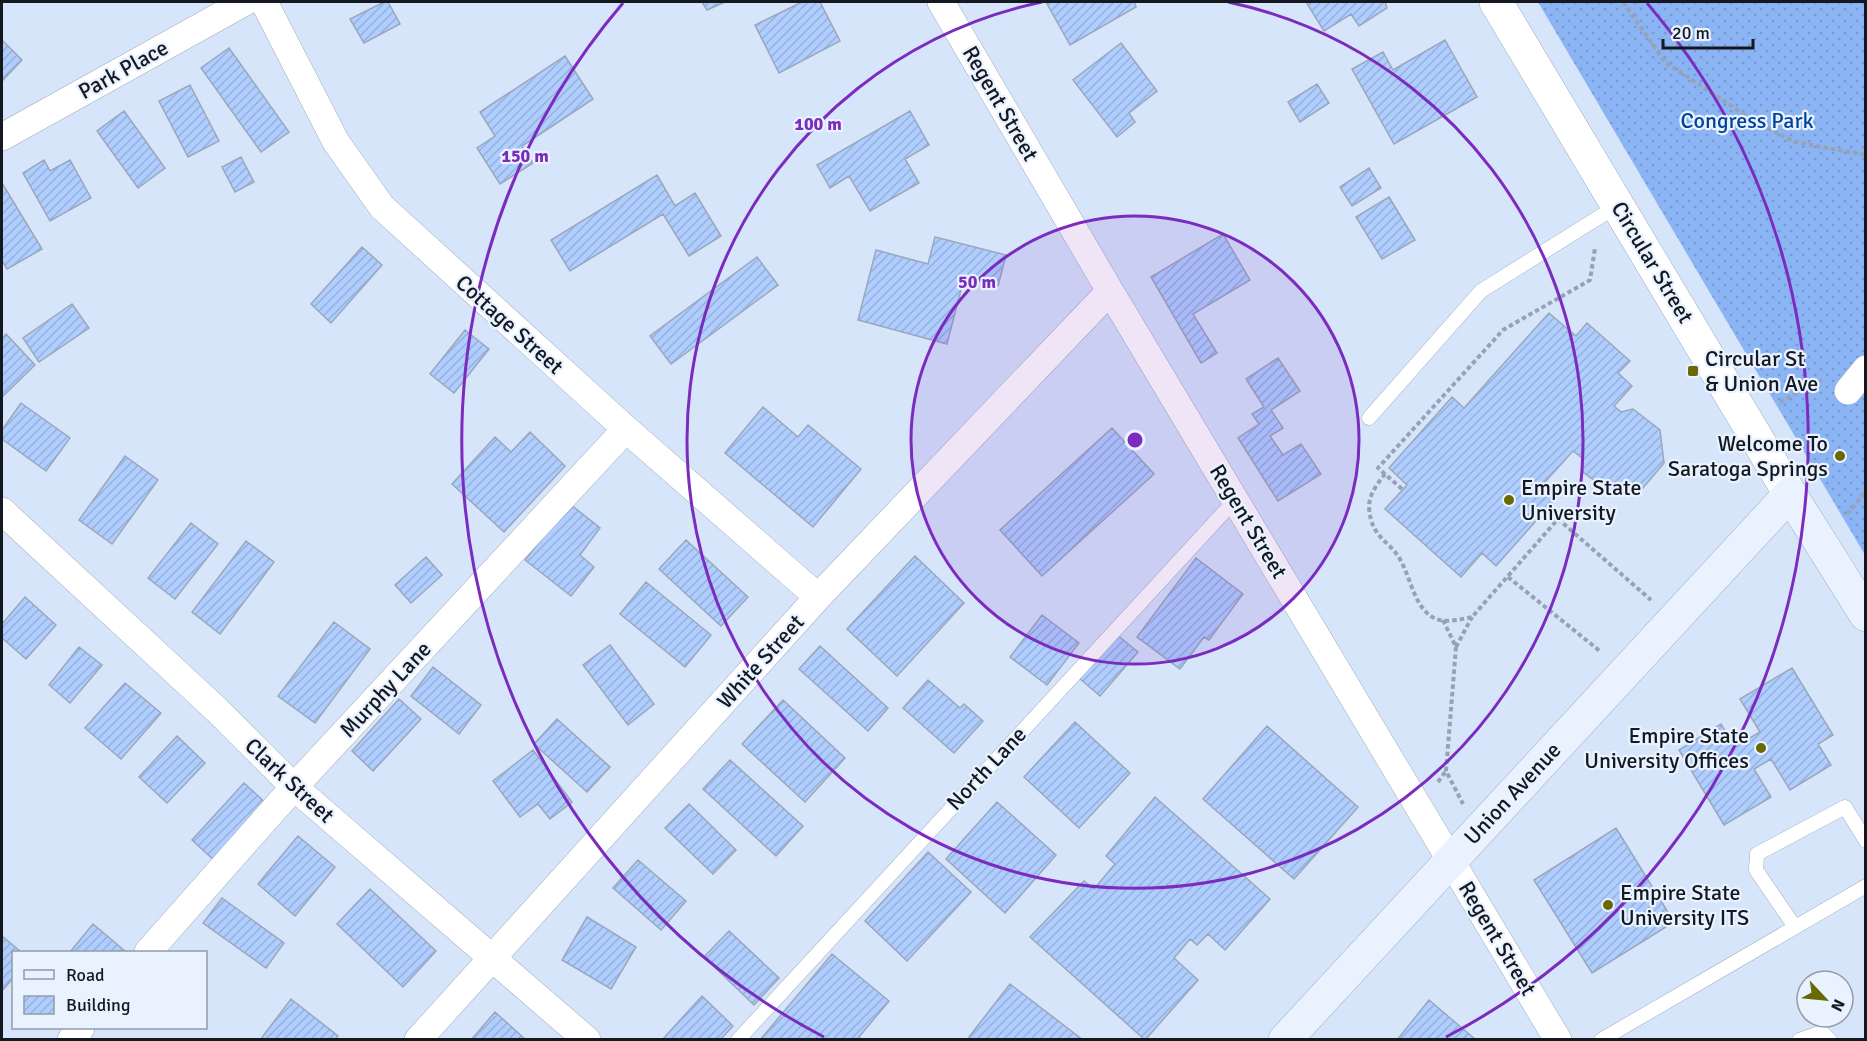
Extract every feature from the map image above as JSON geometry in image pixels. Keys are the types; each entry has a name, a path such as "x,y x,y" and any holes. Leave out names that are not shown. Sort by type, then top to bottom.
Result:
{"main road":[{"name":"Circular Street","path":"1790,494 1866,615"},
{"name":"Union Avenue","path":"1285,1040 1790,494"}],"street":[{"name":"Park Place","path":"2,137 245,2"},
{"name":"Cottage Street","path":"264,2 336,142 382,207 626,429 818,597"},
{"name":"Regent Street","path":"941,2 1110,291 1558,1040"},
{"name":"Circular Street","path":"1496,2 1625,214 1790,494"},
{"name":"White Street","path":"418,1040 818,597 1110,291"},
{"path":"1848,391 1866,369"},
{"name":"Murphy Lane","path":"149,951 294,787 626,429"},
{"name":"Clark Street","path":"2,511 208,702 294,787 587,1040"}],"lane":[{"path":"1369,418 1481,291 1625,214"},
{"name":"North Lane","path":"738,1040 1236,499"},
{"path":"1795,927 1756,870 1758,854 1845,807 1866,841"},
{"path":"1601,1040 1866,886"},
{"path":"1799,1040 1822,1032 1830,1040"}],"path":[{"path":"1623,2 1665,62 1754,121 1795,142 1866,155"},
{"path":"1402,489 1378,468 1503,330 1590,280 1593,249 1625,214"},
{"path":"1780,402 1834,374 1848,391"},
{"path":"1385,474 1375,487 1369,504 1371,519 1380,539 1400,558 1420,606 1436,619 1472,617"},
{"path":"1846,514 1866,491"},
{"path":"1478,831 1446,771 1456,647 1472,617 1558,519 1674,619"},
{"path":"1508,577 1625,672"},
{"path":"1443,620 1456,647"}],"green space":[{"name":"Congress Park","path":"1538,2 1865,2 1865,555"}],"building":[{"path":"388,2 400,24 364,43 350,19"},
{"path":"702,2 725,2 707,10"},
{"path":"802,2 820,2 840,41 779,73 755,25"},
{"path":"1046,2 1134,2 1136,7 1070,45"},
{"path":"1306,2 1385,2 1387,8 1359,26 1351,14 1324,31"},
{"path":"2,40 22,60 2,81"},
{"path":"1445,40 1477,97 1394,144 1352,69 1383,52 1393,70"},
{"path":"1121,43 1157,91 1129,113 1135,122 1117,137 1073,80"},
{"path":"229,48 289,132 261,152 201,68"},
{"path":"565,56 593,99 522,146 533,163 500,184 477,148 495,136 480,112"},
{"path":"1317,84 1329,103 1300,122 1288,102"},
{"path":"190,85 219,141 188,157 159,101"},
{"path":"124,111 165,168 138,188 97,131"},
{"path":"910,111 929,145 905,159 919,183 870,211 849,176 830,188 817,165"},
{"path":"241,157 254,182 235,192 222,167"},
{"path":"44,160 50,171 70,160 91,198 50,221 23,173"},
{"path":"1369,168 1381,188 1352,206 1340,187"},
{"path":"657,175 675,206 695,193 721,236 689,256 663,214 570,271 551,240"},
{"path":"2,183 42,249 7,269 2,260"},
{"path":"1389,197 1415,240 1382,259 1356,217"},
{"path":"1223,234 1250,280 1193,314 1217,353 1201,363 1151,277"},
{"path":"935,237 1006,255 998,286 964,278 947,344 858,320 876,250 928,264"},
{"path":"362,247 382,265 331,323 311,304"},
{"path":"757,257 778,285 671,364 650,336"},
{"path":"72,304 89,328 39,362 23,338"},
{"path":"1549,313 1576,336 1587,323 1630,361 1618,373 1632,386 1614,406 1621,412 1633,409 1660,430 1664,463 1642,489 1611,493 1583,472 1582,458 1573,451 1544,483 1558,496 1496,566 1482,553 1461,577 1385,509 1407,485 1389,468 1452,397 1464,408"},
{"path":"465,330 489,349 454,393 430,374"},
{"path":"6,334 35,365 2,397 2,338"},
{"path":"1278,358 1300,391 1271,410 1283,428 1270,436 1283,455 1301,444 1321,474 1278,501 1238,438 1259,424 1252,414 1264,407 1246,379"},
{"path":"21,403 70,438 46,471 2,439 2,430"},
{"path":"763,407 798,437 808,425 861,469 813,527 725,453"},
{"path":"1112,428 1154,474 1042,576 1000,530"},
{"path":"530,432 565,466 504,532 452,484 495,437 511,452"},
{"path":"125,456 158,480 112,544 79,520"},
{"path":"570,504 600,528 580,555 594,567 571,596 525,560"},
{"path":"191,523 218,544 175,599 148,578"},
{"path":"686,540 748,597 721,626 659,569"},
{"path":"246,541 274,562 220,634 192,612"},
{"path":"915,556 964,603 897,676 847,629"},
{"path":"426,557 442,575 411,603 395,585"},
{"path":"1196,558 1243,594 1209,640 1204,637 1180,669 1137,637"},
{"path":"646,582 711,635 685,667 620,614"},
{"path":"25,597 56,625 26,659 2,638 2,624"},
{"path":"1042,615 1079,643 1047,685 1010,657"},
{"path":"334,622 370,649 315,723 278,696"},
{"path":"1116,634 1138,652 1100,696 1079,678"},
{"path":"610,645 654,704 628,725 583,665"},
{"path":"820,646 888,708 868,731 799,669"},
{"path":"79,647 102,665 70,703 49,685"},
{"path":"433,667 481,705 459,734 411,696"},
{"path":"1792,668 1833,735 1818,744 1831,765 1790,790 1771,759 1754,769 1771,797 1724,825 1679,750 1721,724 1735,747 1760,732 1740,699"},
{"path":"928,680 960,708 964,704 983,721 954,753 903,708"},
{"path":"125,683 161,713 121,759 85,728"},
{"path":"399,699 421,719 373,771 352,751"},
{"path":"783,700 845,758 805,802 742,744"},
{"path":"557,719 610,767 587,792 534,744"},
{"path":"1075,722 1130,773 1079,828 1024,777"},
{"path":"1267,726 1358,807 1294,879 1203,799"},
{"path":"177,736 205,763 167,803 139,777"},
{"path":"533,750 572,802 550,819 538,804 520,817 493,781"},
{"path":"730,760 803,826 776,856 703,789"},
{"path":"244,783 269,806 217,863 192,840"},
{"path":"1155,797 1270,899 1225,950 1208,934 1197,945 1190,939 1174,958 1198,980 1145,1040 1030,937 1084,881 1094,889 1115,864 1106,856"},
{"path":"997,802 1056,855 1005,913 946,859"},
{"path":"689,804 736,850 713,874 665,828"},
{"path":"1616,828 1674,922 1592,973 1534,880"},
{"path":"298,836 335,867 295,916 258,884"},
{"path":"928,852 971,892 907,961 865,921"},
{"path":"638,860 686,901 661,930 613,888"},
{"path":"370,889 436,951 403,987 337,924"},
{"path":"222,898 284,943 266,968 203,923"},
{"path":"587,917 636,947 611,989 562,960"},
{"path":"93,924 125,951 71,951"},
{"path":"729,931 779,978 754,1005 704,957"},
{"path":"2,936 20,951 12,951 12,979 2,991"},
{"path":"832,954 889,1001 859,1037 862,1040 760,1040"},
{"path":"1010,984 1083,1040 972,1040 969,1037"},
{"path":"702,996 733,1026 720,1040 662,1040"},
{"path":"291,999 338,1036 335,1040 260,1040"},
{"path":"1429,1000 1476,1040 1397,1040"},
{"path":"495,1012 526,1040 471,1040"}],"place":[{"name":"Circular St & Union Ave","path":"1693,371"},
{"name":"Welcome To Saratoga Springs","path":"1840,456"},
{"name":"Empire State University","path":"1509,500"},
{"name":"Empire State University Offices","path":"1761,748"},
{"name":"Empire State University ITS","path":"1608,905"}]}
